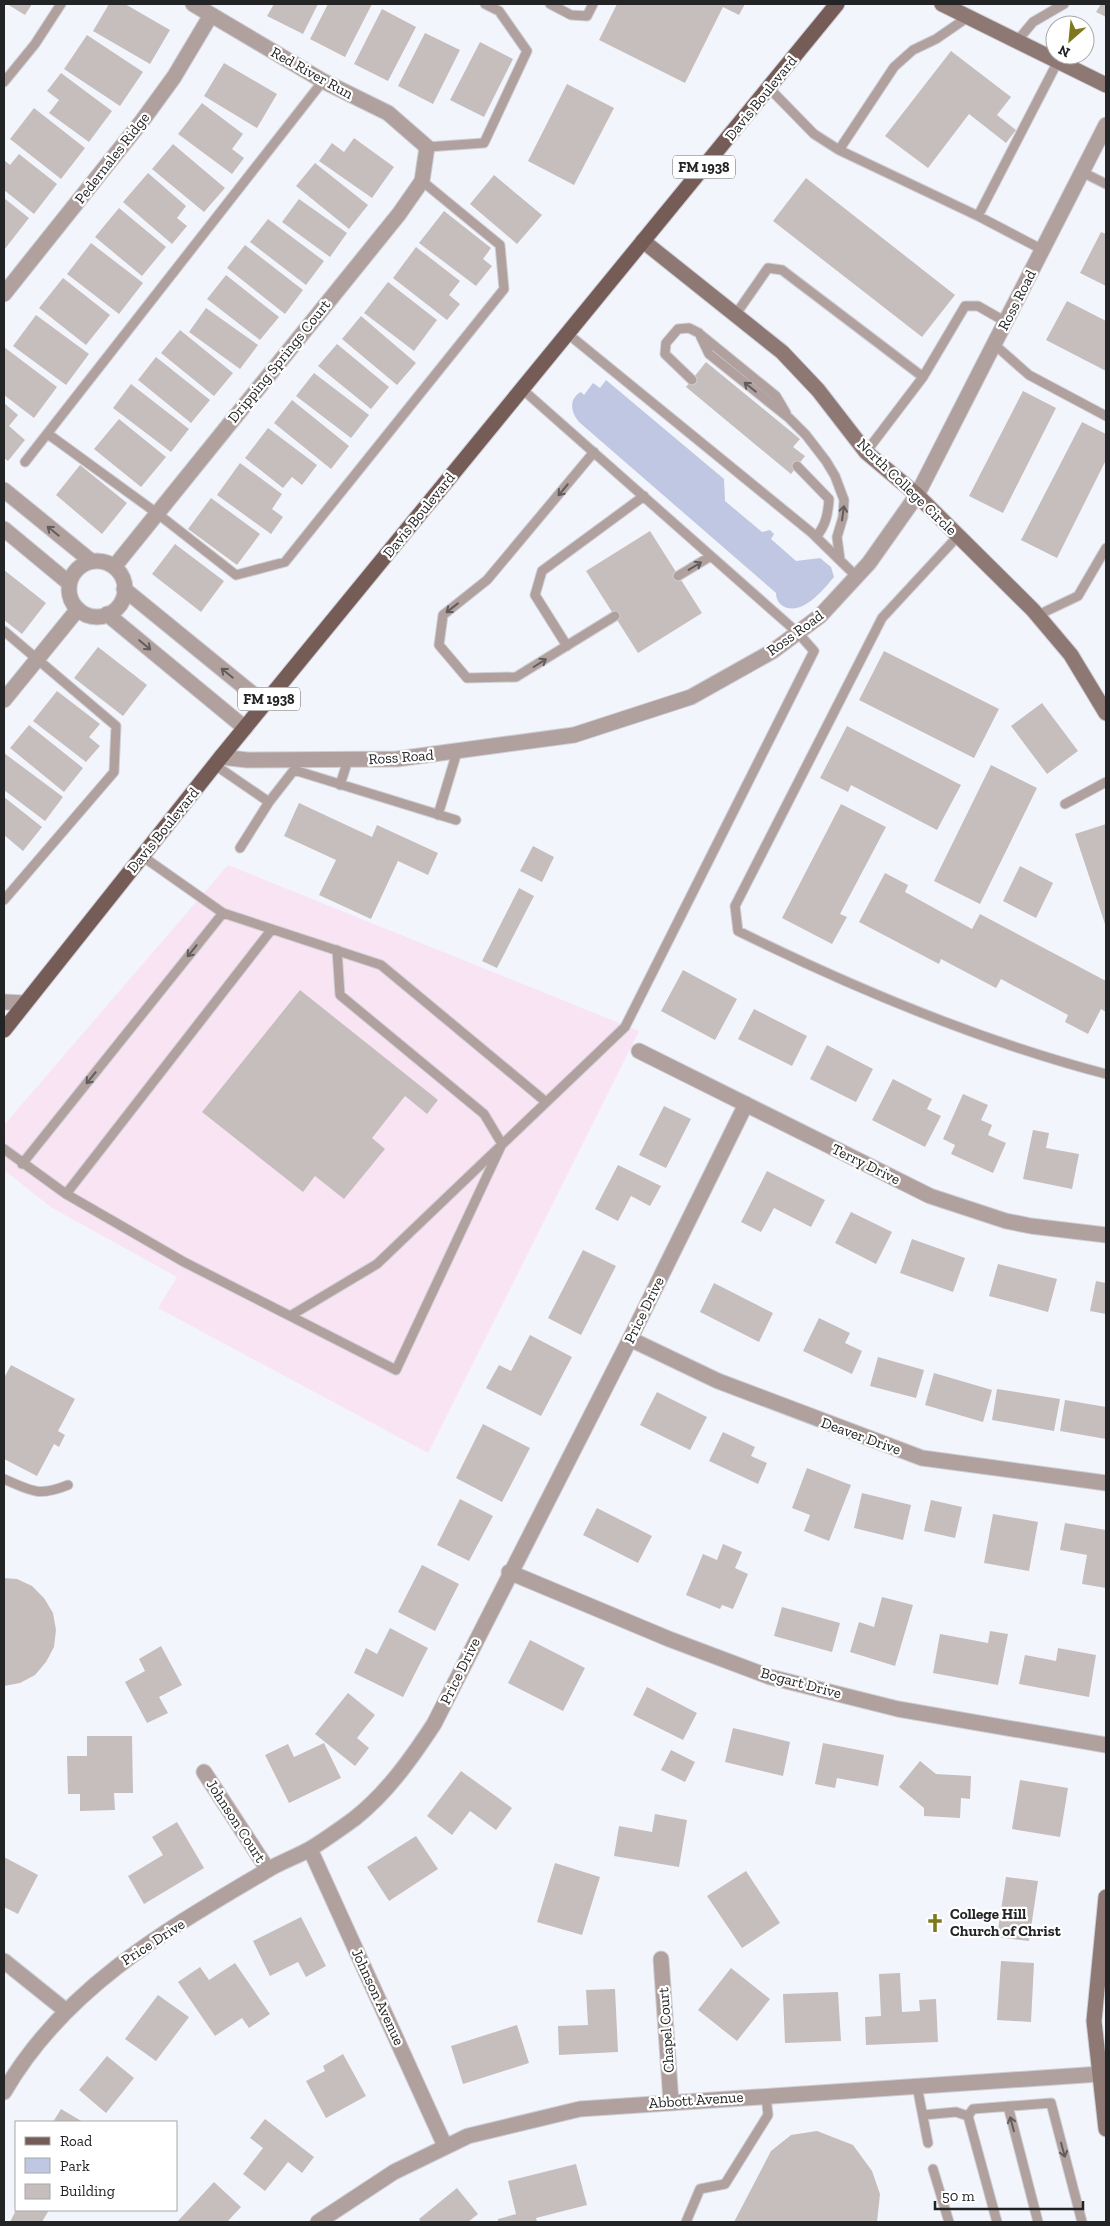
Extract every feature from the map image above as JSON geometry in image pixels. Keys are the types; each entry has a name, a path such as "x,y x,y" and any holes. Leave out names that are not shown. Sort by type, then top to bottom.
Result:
{"main road":[{"name":"Davis Boulevard","path":"4,1030 264,704 837,4"}],"street":[{"name":"Red River Run","path":"193,4 323,81 388,113 426,147"},
{"path":"942,4 1045,55"},
{"name":"Pedernales Ridge","path":"4,294 147,114 174,77 211,15"},
{"path":"1066,65 1106,85"},
{"name":"Ross Road","path":"218,761 397,759 574,735 691,697 772,651 820,616 857,577 894,529 916,495 1106,125"},
{"name":"Dripping Springs Court","path":"114,567 399,214 422,180 426,147"},
{"name":"North College Circle","path":"643,241 782,352 818,390 866,452 916,495 1038,615 1071,655 1106,712"},
{"path":"4,490 91,562"},
{"path":"4,529 69,583"},
{"path":"91,562 103,562 114,567 122,577 124,589 121,601 107,614 95,616 78,609 71,598 69,583 77,569 91,562"},
{"path":"124,589 264,704"},
{"path":"4,700 78,609"},
{"path":"107,614 245,728"},
{"path":"4,1002 25,1003"},
{"name":"Terry Drive","path":"639,1051 930,1196 1014,1222 1106,1235"},
{"name":"Price Drive","path":"4,2092 38,2041 65,2010 109,1971 268,1870 310,1849 355,1818 390,1785 410,1762 434,1724 509,1572 630,1339 746,1104"},
{"name":"Deaver Drive","path":"630,1339 718,1381 922,1458 1106,1483"},
{"name":"Bogart Drive","path":"509,1572 669,1639 770,1677 898,1709 1106,1745"},
{"name":"Johnson Court","path":"204,1772 268,1870"},
{"name":"Johnson Avenue","path":"310,1849 445,2146"},
{"path":"1106,1896 1094,2021 1103,2074 1106,2129"},
{"name":"Chapel Court","path":"661,1959 671,2102"},
{"path":"4,1961 65,2010"},
{"name":"Abbott Avenue","path":"318,2222 394,2172 468,2136 580,2110 766,2095 1103,2074"}],"lane":[{"path":"4,82 35,44 61,4"},
{"path":"426,147 484,143 527,51 499,11 484,4"},
{"path":"550,4 571,15 587,16 593,4"},
{"path":"1017,41 1033,22 1064,4"},
{"path":"839,150 894,67 914,50 936,40 968,17"},
{"path":"978,216 1056,65"},
{"path":"25,462 323,81"},
{"path":"770,88 814,134 839,150 978,216 1043,250"},
{"path":"1082,172 1106,184"},
{"path":"48,434 158,514 236,575 284,562 504,289 500,244 422,180"},
{"path":"736,314 768,268 782,270 923,377"},
{"path":"866,452 923,377 965,306 978,306 1006,322"},
{"path":"692,380 670,361 665,354 670,336 678,329 689,328 699,334 709,354 789,418 826,461 841,489 844,510 837,538 840,560"},
{"path":"568,334 816,536 857,577"},
{"path":"994,345 1029,375 1106,416"},
{"path":"290,1316 377,1264 625,1028 814,651 798,632 522,389"},
{"path":"594,452 487,580 443,615 439,645 467,678 516,677 615,616"},
{"path":"797,466 829,499 828,515 823,528 816,536"},
{"path":"567,646 535,595 542,571 644,496"},
{"path":"958,536 882,618 735,906 738,931 798,960 970,1032 1039,1057 1106,1074"},
{"path":"1038,615 1078,596 1106,548"},
{"path":"678,576 711,556"},
{"path":"4,631 116,726 114,772 4,900"},
{"path":"438,815 457,752"},
{"path":"340,785 348,760"},
{"path":"218,761 269,802"},
{"path":"240,848 269,802 294,770 456,820"},
{"path":"1066,804 1106,782"},
{"path":"142,856 223,913 381,965 546,1102"},
{"path":"22,1164 223,913"},
{"path":"66,1194 272,929"},
{"path":"337,950 340,995 484,1114 502,1144"},
{"path":"4,1149 22,1164 66,1194 184,1262 396,1370 502,1144"},
{"path":"4,1478 34,1492 50,1492 68,1485"},
{"path":"916,2086 928,2143"},
{"path":"698,2222 687,2220 700,2189 725,2184 768,2115 766,2095"},
{"path":"968,2116 973,2109 1051,2103 1082,2222"},
{"path":"1008,2106 1038,2222"},
{"path":"923,2115 956,2112 968,2116"},
{"path":"968,2116 998,2222"},
{"path":"933,2169 949,2222"}],"shaded area":[{"path":"228,865 639,1031 428,1453 158,1308 177,1277 52,1208 4,1170 4,1125"}],"green space":[{"path":"606,380 724,479 725,501 762,532 770,530 774,534 771,539 796,561 820,558 831,567 834,577 812,600 798,608 781,605 776,597 776,593 579,422 572,406 574,398 581,392 584,395 593,383 600,388"}],"building":[{"path":"7,4 32,4 25,15"},
{"path":"109,4 125,4 170,30 150,64 93,31"},
{"path":"274,4 318,4 303,34 267,16"},
{"path":"328,4 372,4 345,57 310,39"},
{"path":"617,4 745,4 739,15 723,7 685,83 599,40"},
{"path":"1101,4 1106,4 1106,17 1096,12"},
{"path":"382,9 416,27 388,81 354,64"},
{"path":"425,33 460,50 433,104 398,86"},
{"path":"87,35 143,72 120,106 64,69"},
{"path":"480,42 513,59 484,117 450,100"},
{"path":"951,51 1011,97 997,115 1016,130 1006,143 969,114 928,168 885,136"},
{"path":"224,63 277,94 257,128 204,96"},
{"path":"61,73 112,111 89,142 49,113 59,100 47,91"},
{"path":"567,84 614,108 574,185 528,161"},
{"path":"202,103 243,134 232,149 244,158 232,174 178,134"},
{"path":"34,108 85,148 61,179 10,139"},
{"path":"354,138 394,167 372,198 319,161 332,143 344,152"},
{"path":"173,144 225,188 204,212 152,169"},
{"path":"19,154 57,184 34,214 4,190 4,160 10,165"},
{"path":"315,163 368,205 349,229 296,186"},
{"path":"148,173 186,206 177,218 187,226 172,244 123,202"},
{"path":"494,175 542,215 517,244 470,204"},
{"path":"806,178 955,295 922,337 773,221"},
{"path":"4,198 29,218 4,250"},
{"path":"299,199 347,233 330,257 282,222"},
{"path":"119,208 166,247 142,276 95,237"},
{"path":"444,211 491,248 483,259 492,266 476,286 419,243"},
{"path":"268,219 324,261 306,285 250,242"},
{"path":"1101,232 1106,234 1106,286 1080,273"},
{"path":"91,243 143,283 119,314 67,274"},
{"path":"245,245 303,290 285,314 227,268"},
{"path":"416,247 460,281 449,295 460,304 447,320 393,278"},
{"path":"226,275 279,317 260,340 207,299"},
{"path":"63,278 110,315 86,345 39,308"},
{"path":"388,282 437,320 414,351 364,313"},
{"path":"1067,301 1106,321 1106,371 1046,340"},
{"path":"206,308 258,345 240,369 189,332"},
{"path":"36,315 89,354 66,385 13,346"},
{"path":"361,316 416,363 397,385 342,339"},
{"path":"180,330 233,373 214,396 161,353"},
{"path":"337,344 389,387 371,409 318,366"},
{"path":"4,347 57,387 34,418 4,395"},
{"path":"156,357 210,400 191,423 138,380"},
{"path":"706,362 800,439 793,447 805,456 791,474 686,387"},
{"path":"314,373 369,415 351,438 296,396"},
{"path":"131,384 189,429 171,452 113,408"},
{"path":"1023,391 1056,408 1003,513 969,496"},
{"path":"292,400 349,446 331,469 274,423"},
{"path":"4,403 18,415 9,426 25,440 8,461 4,458"},
{"path":"119,419 166,457 141,487 94,449"},
{"path":"1082,422 1106,434 1106,460 1057,558 1021,540"},
{"path":"268,428 317,465 302,485 292,477 283,488 245,458"},
{"path":"240,463 282,494 272,509 283,517 271,534 217,495"},
{"path":"80,465 127,503 102,534 56,495"},
{"path":"211,498 260,534 237,565 188,529"},
{"path":"650,531 702,613 638,653 586,571"},
{"path":"175,544 224,581 201,612 152,574"},
{"path":"4,570 46,603 22,634 4,620"},
{"path":"98,647 147,685 123,716 74,678"},
{"path":"884,651 999,709 974,758 859,700"},
{"path":"57,691 100,724 89,737 100,746 86,762 33,721"},
{"path":"1042,703 1078,751 1047,774 1011,726"},
{"path":"29,725 83,768 64,792 10,748"},
{"path":"847,726 961,785 937,830 851,785 848,792 820,778"},
{"path":"4,753 63,797 45,821 4,790"},
{"path":"991,765 1037,788 980,904 934,881"},
{"path":"4,797 42,827 23,851 4,835"},
{"path":"299,803 372,837 377,825 438,853 428,875 398,861 371,919 319,895 336,860 284,836"},
{"path":"841,804 886,827 840,914 847,917 832,944 782,918"},
{"path":"1106,824 1106,927 1075,834"},
{"path":"533,846 554,857 542,882 520,871"},
{"path":"1020,866 1053,883 1036,918 1003,901"},
{"path":"885,873 908,885 905,892 972,929 980,914 1106,981 1106,1012 1101,1009 1088,1034 1065,1022 1068,1015 1001,979 996,988 941,959 939,964 859,922"},
{"path":"519,888 534,896 497,968 482,961"},
{"path":"683,970 737,999 715,1040 661,1011"},
{"path":"300,990 438,1100 427,1114 405,1096 372,1138 385,1149 344,1199 315,1176 303,1192 202,1112"},
{"path":"754,1009 807,1036 792,1066 738,1039"},
{"path":"827,1045 873,1069 856,1102 810,1079"},
{"path":"893,1079 932,1099 927,1109 941,1116 925,1147 872,1120"},
{"path":"963,1094 988,1105 981,1120 992,1125 988,1135 1006,1143 993,1173 951,1154 955,1145 943,1139"},
{"path":"664,1106 691,1119 666,1168 639,1155"},
{"path":"1033,1130 1049,1133 1046,1148 1079,1154 1072,1189 1023,1179"},
{"path":"618,1165 661,1186 650,1206 631,1196 618,1221 595,1209"},
{"path":"767,1171 825,1200 811,1227 774,1208 761,1232 741,1222"},
{"path":"851,1212 892,1232 876,1264 835,1243"},
{"path":"912,1239 965,1258 953,1292 900,1273"},
{"path":"583,1250 616,1266 581,1335 548,1318"},
{"path":"998,1264 1057,1279 1048,1312 989,1296"},
{"path":"1096,1281 1106,1283 1106,1314 1090,1311"},
{"path":"714,1283 773,1313 759,1342 700,1312"},
{"path":"819,1318 850,1333 845,1343 862,1351 852,1374 803,1351"},
{"path":"530,1335 572,1357 541,1416 486,1388 499,1365 511,1371"},
{"path":"878,1357 924,1370 916,1398 870,1386"},
{"path":"11,1365 75,1399 58,1431 65,1435 59,1447 54,1444 37,1476 4,1459 4,1378"},
{"path":"934,1373 992,1390 983,1422 925,1405"},
{"path":"997,1389 1060,1399 1054,1431 992,1420"},
{"path":"657,1392 707,1417 690,1450 640,1425"},
{"path":"1065,1400 1106,1407 1106,1439 1060,1431"},
{"path":"483,1424 530,1448 502,1502 456,1478"},
{"path":"723,1432 755,1447 751,1456 767,1463 758,1484 709,1461"},
{"path":"807,1468 851,1485 829,1541 804,1531 810,1515 792,1508"},
{"path":"862,1493 911,1505 903,1540 854,1528"},
{"path":"460,1499 493,1516 469,1561 437,1545"},
{"path":"931,1500 962,1507 955,1538 924,1531"},
{"path":"597,1508 652,1536 638,1563 583,1535"},
{"path":"993,1514 1038,1522 1029,1571 984,1563"},
{"path":"1065,1523 1106,1530 1106,1588 1082,1584 1087,1555 1060,1550"},
{"path":"723,1544 742,1552 735,1568 748,1574 733,1609 722,1605 720,1609 686,1595 703,1554 717,1560"},
{"path":"422,1565 459,1584 435,1631 398,1612"},
{"path":"4,1578 17,1579 32,1586 44,1598 53,1613 56,1630 54,1647 46,1662 35,1675 20,1683 4,1686"},
{"path":"882,1597 913,1605 895,1666 850,1652 859,1622 874,1627"},
{"path":"782,1607 840,1623 832,1652 774,1636"},
{"path":"390,1628 428,1648 403,1697 354,1673 366,1648 377,1654"},
{"path":"990,1631 1008,1634 998,1685 933,1673 940,1634 988,1643"},
{"path":"530,1640 585,1668 563,1711 508,1683"},
{"path":"161,1646 182,1685 159,1697 168,1713 147,1723 125,1682 145,1671 139,1659"},
{"path":"1058,1648 1096,1655 1089,1697 1019,1684 1025,1655 1056,1661"},
{"path":"647,1687 697,1713 683,1740 633,1715"},
{"path":"348,1693 375,1715 357,1738 369,1748 355,1766 315,1734"},
{"path":"733,1728 790,1742 783,1776 725,1762"},
{"path":"87,1736 132,1736 133,1793 114,1793 115,1810 80,1811 80,1794 68,1794 67,1756 87,1756"},
{"path":"324,1743 341,1778 289,1803 265,1755 288,1744 294,1757"},
{"path":"823,1743 884,1755 878,1786 837,1778 835,1788 815,1784"},
{"path":"671,1750 695,1762 685,1782 661,1770"},
{"path":"920,1761 936,1774 971,1776 970,1799 961,1798 960,1818 924,1816 924,1808 899,1787"},
{"path":"461,1771 512,1808 496,1830 470,1811 452,1835 427,1816"},
{"path":"1020,1780 1068,1788 1060,1837 1012,1829"},
{"path":"655,1814 687,1820 679,1867 614,1856 619,1826 652,1832"},
{"path":"177,1822 204,1868 144,1904 128,1876 163,1855 152,1837"},
{"path":"416,1836 438,1869 389,1901 367,1867"},
{"path":"4,1857 38,1875 18,1914 4,1907"},
{"path":"555,1863 600,1877 582,1935 537,1922"},
{"path":"746,1871 780,1923 742,1948 707,1896"},
{"path":"1006,1877 1038,1881 1029,1941 997,1937"},
{"path":"301,1917 326,1966 306,1977 298,1962 270,1976 253,1941"},
{"path":"1001,1961 1034,1963 1031,2022 997,2020"},
{"path":"235,1963 270,2014 249,2028 242,2018 215,2036 178,1982 200,1967 209,1980"},
{"path":"731,1968 770,1999 737,2041 698,2010"},
{"path":"900,1973 902,2012 920,2011 919,2000 936,1999 938,2042 866,2045 865,2017 881,2016 879,1974"},
{"path":"615,1989 618,2052 559,2055 558,2026 588,2025 586,1990"},
{"path":"838,1992 841,2041 785,2043 783,1994"},
{"path":"158,1995 189,2017 156,2061 125,2039"},
{"path":"517,2025 529,2063 463,2084 451,2046"},
{"path":"343,2054 366,2096 326,2118 306,2081 325,2071 323,2066"},
{"path":"107,2056 134,2078 106,2113 79,2090"},
{"path":"61,2109 81,2121 54,2121"},
{"path":"265,2119 314,2157 302,2173 288,2162 265,2191 243,2174 263,2148 250,2138"},
{"path":"817,2131 853,2145 872,2171 880,2194 877,2222 734,2222 771,2151 791,2135"},
{"path":"576,2164 587,2205 536,2218 537,2222 498,2222 498,2219 516,2214 508,2181"},
{"path":"214,2182 241,2207 227,2222 177,2222"},
{"path":"457,2188 478,2214 468,2222 421,2222 419,2219"},
{"path":"16,2211 48,2211 42,2222 10,2222"}],"place":[{"name":"College Hill Church of Christ","path":"935,1923"}]}
